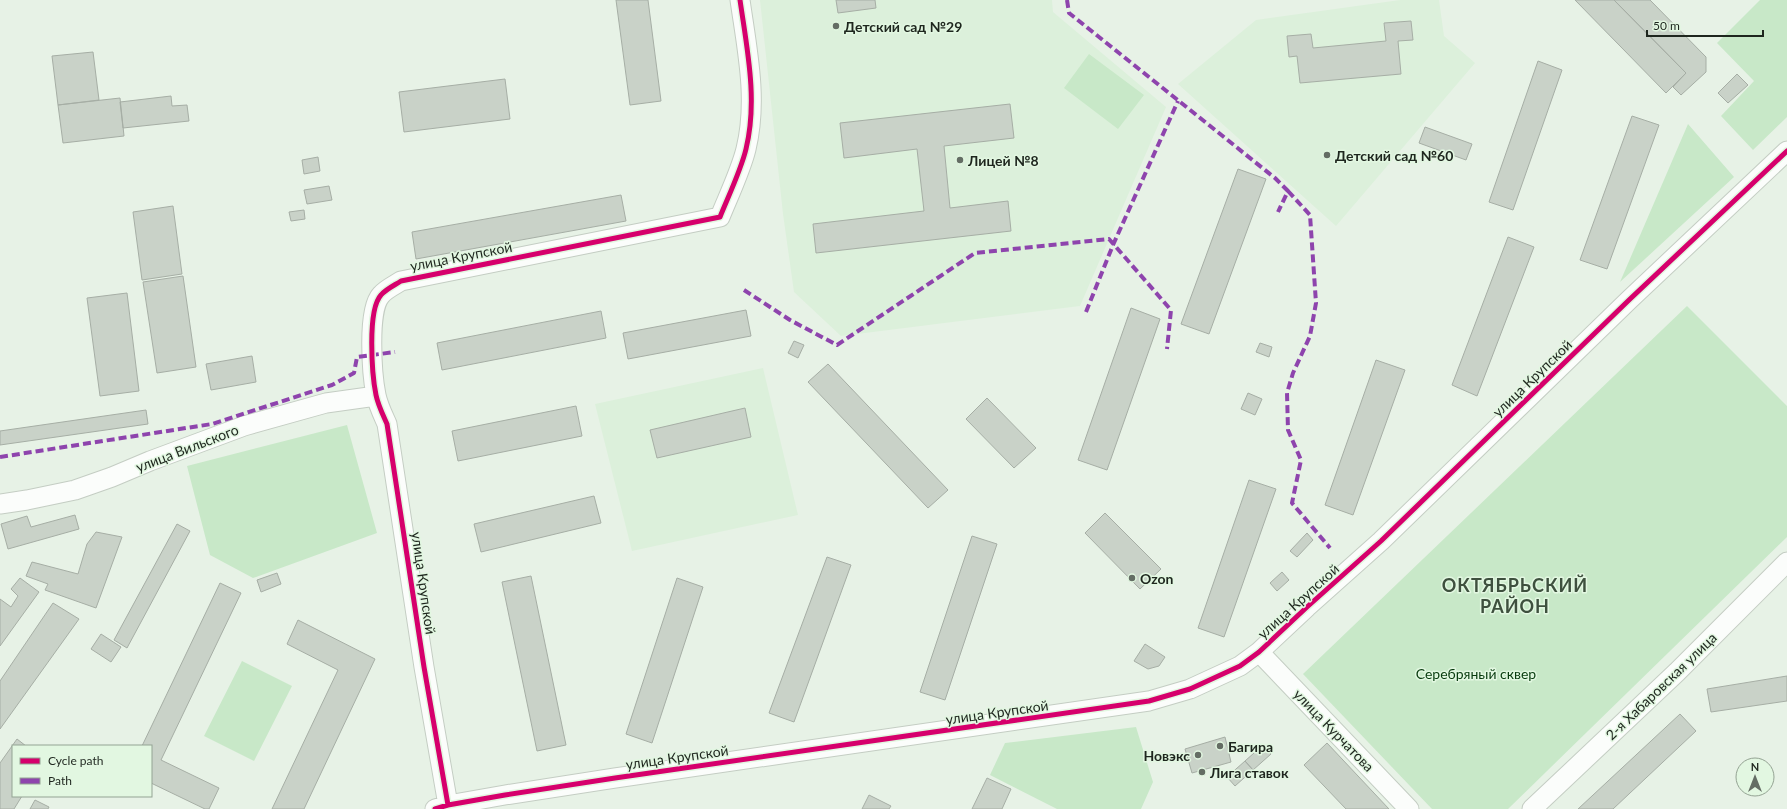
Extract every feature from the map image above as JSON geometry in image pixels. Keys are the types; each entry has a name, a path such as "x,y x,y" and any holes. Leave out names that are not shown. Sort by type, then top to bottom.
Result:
{"street":[{"name":"улица Крупской","path":"740,0 752,86 750,116 746,149 720,217 401,281 380,295 373,320 372,356 376,396 387,424 424,668 441,807 615,778 1149,701 1190,689 1240,666 1259,652 1381,541 1629,300 1787,151"},
{"name":"улица Вильского","path":"0,504 75,490 244,426 326,403 376,396"},
{"name":"2-я Хабаровская улица","path":"1532,809 1680,668 1787,562"},
{"name":"улица Курчатова","path":"1259,652 1409,809"}],"shaded area":[{"name":"Лицей №8","path":"760,0 1052,0 1053,12 1166,107 1080,306 841,336 794,292 783,214"},
{"name":"Детский сад №60","path":"1400,0 1439,0 1444,36 1475,63 1336,226 1178,84 1256,20"},
{"path":"763,368 798,515 632,551 595,404"}],"green space":[{"path":"1760,0 1787,0 1787,117 1753,150 1721,116 1754,81 1717,43"},
{"path":"1089,54 1144,95 1118,129 1064,88"},
{"path":"1688,124 1734,177 1620,282"},
{"name":"Серебряный сквер","path":"1687,306 1787,406 1787,537 1508,809 1432,809 1303,674"},
{"path":"347,425 377,533 253,578 210,555 187,466"},
{"path":"242,661 292,686 254,761 204,736"},
{"path":"1136,727 1153,782 1141,809 1057,809 990,775 1005,743"}],"building":[{"path":"616,0 648,0 661,101 630,105"},
{"path":"836,0 875,0 876,8 838,13"},
{"path":"1575,0 1614,0 1686,73 1666,93"},
{"path":"1614,0 1650,0 1706,57 1706,72 1681,95 1673,87 1686,73"},
{"path":"1411,21 1413,40 1398,41 1401,74 1300,83 1297,56 1289,57 1287,36 1311,34 1313,48 1386,41 1384,23"},
{"path":"93,52 99,100 58,105 52,56"},
{"path":"1538,61 1562,70 1513,210 1489,202"},
{"path":"1737,74 1748,85 1728,103 1718,93"},
{"path":"505,79 510,119 404,132 399,92"},
{"path":"171,96 172,106 187,105 189,121 123,128 120,102"},
{"path":"120,98 124,136 63,143 58,105"},
{"path":"1010,104 1014,138 944,146 950,208 1008,201 1011,231 816,253 813,224 924,211 917,149 844,158 840,123"},
{"path":"1632,116 1659,125 1607,269 1580,260"},
{"path":"1425,127 1472,144 1466,160 1419,143"},
{"path":"318,157 320,171 304,174 302,160"},
{"path":"1238,169 1266,179 1209,334 1181,324"},
{"path":"329,186 332,200 307,204 304,190"},
{"path":"621,195 626,221 416,259 412,232"},
{"path":"173,206 182,274 142,280 133,212"},
{"path":"304,210 305,219 291,221 289,212"},
{"path":"1508,237 1534,247 1477,396 1452,385"},
{"path":"183,276 196,367 157,373 143,282"},
{"path":"127,293 139,391 100,396 87,298"},
{"path":"1131,308 1160,319 1107,470 1078,460"},
{"path":"746,310 751,336 628,359 623,333"},
{"path":"601,311 606,338 442,370 437,343"},
{"path":"794,341 804,345 798,358 788,353"},
{"path":"1260,343 1272,347 1269,357 1256,352"},
{"path":"252,356 256,382 211,390 206,364"},
{"path":"1376,360 1405,370 1353,515 1325,505"},
{"path":"828,364 948,490 928,508 808,382"},
{"path":"1248,393 1262,399 1255,415 1241,409"},
{"path":"987,398 1036,448 1014,468 966,419"},
{"path":"576,406 582,436 458,461 452,431"},
{"path":"745,408 751,437 657,458 650,430"},
{"path":"146,410 148,424 0,445 0,431"},
{"path":"1249,480 1276,489 1224,637 1198,628"},
{"path":"594,496 601,523 481,552 474,524"},
{"path":"1105,513 1161,569 1140,589 1085,533"},
{"path":"75,515 79,529 8,549 1,524 27,516 31,527"},
{"path":"177,524 190,531 127,648 114,640"},
{"path":"96,532 122,537 96,608 45,590 48,584 26,576 32,562 78,574 87,544"},
{"path":"1307,533 1313,540 1297,557 1290,551"},
{"path":"972,536 997,544 945,700 920,692"},
{"path":"827,557 851,565 794,722 769,713"},
{"path":"1282,572 1289,580 1277,591 1270,583"},
{"path":"277,573 281,584 261,592 257,580"},
{"path":"531,576 566,745 537,751 502,582"},
{"path":"20,578 39,592 0,646 0,599 11,607 18,596 11,589"},
{"path":"677,578 703,587 652,743 626,734"},
{"path":"220,583 241,593 161,760 219,788 209,809 205,809 152,783 152,745 142,745"},
{"path":"53,603 79,619 0,729 0,681"},
{"path":"298,620 375,659 304,809 272,809 338,670 287,644"},
{"path":"101,634 121,647 111,662 91,649"},
{"path":"1145,644 1165,657 1159,666 1148,669 1134,661"},
{"path":"1787,676 1787,701 1711,712 1707,689"},
{"path":"1680,714 1696,731 1613,809 1578,809"},
{"path":"1225,737 1231,762 1192,773 1185,749"},
{"path":"17,739 25,745 13,745"},
{"path":"1327,743 1389,809 1346,809 1304,765"},
{"path":"1263,745 1271,754 1253,770 1245,761"},
{"path":"12,746 12,797 21,797 14,809 0,809 0,763"},
{"path":"1245,761 1253,770 1235,786 1227,777"},
{"path":"987,778 1011,789 1002,809 972,809"},
{"path":"869,795 891,806 889,809 862,809"},
{"path":"35,800 49,807 48,809 30,809"}],"marked path":[{"path":"1067,0 1069,13 1275,178 1288,191 1278,212"},
{"path":"1086,312 1113,245 1178,101"},
{"path":"1288,191 1310,215 1316,303 1310,336 1293,373 1287,393 1288,430 1301,460 1292,503 1330,548"},
{"path":"744,290 790,320 837,345 975,253 1109,239 1171,310 1167,349"},
{"path":"0,457 212,424 332,385 354,373 357,357 395,352"}],"cycle path":[{"path":"448,805 424,667 387,424 378,402 374,386 372,328 377,303 383,293 401,281 720,217 741,166 746,149 751,112 750,74 740,0"},
{"path":"435,809 448,805 505,795 615,778 1149,701 1190,689 1240,666 1259,652 1381,541 1629,300 1787,151"}],"place":[{"name":"Детский сад №29","path":"836,26"},
{"name":"Детский сад №60","path":"1327,155"},
{"name":"Лицей №8","path":"960,160"},
{"name":"Ozon","path":"1132,578"},
{"name":"Багира","path":"1220,746"},
{"name":"Новэкс","path":"1198,755"},
{"name":"Лига ставок","path":"1202,772"}],"district":[{"name":"ОКТЯБРЬСКИЙ РАЙОН","path":"1515,595"}]}
